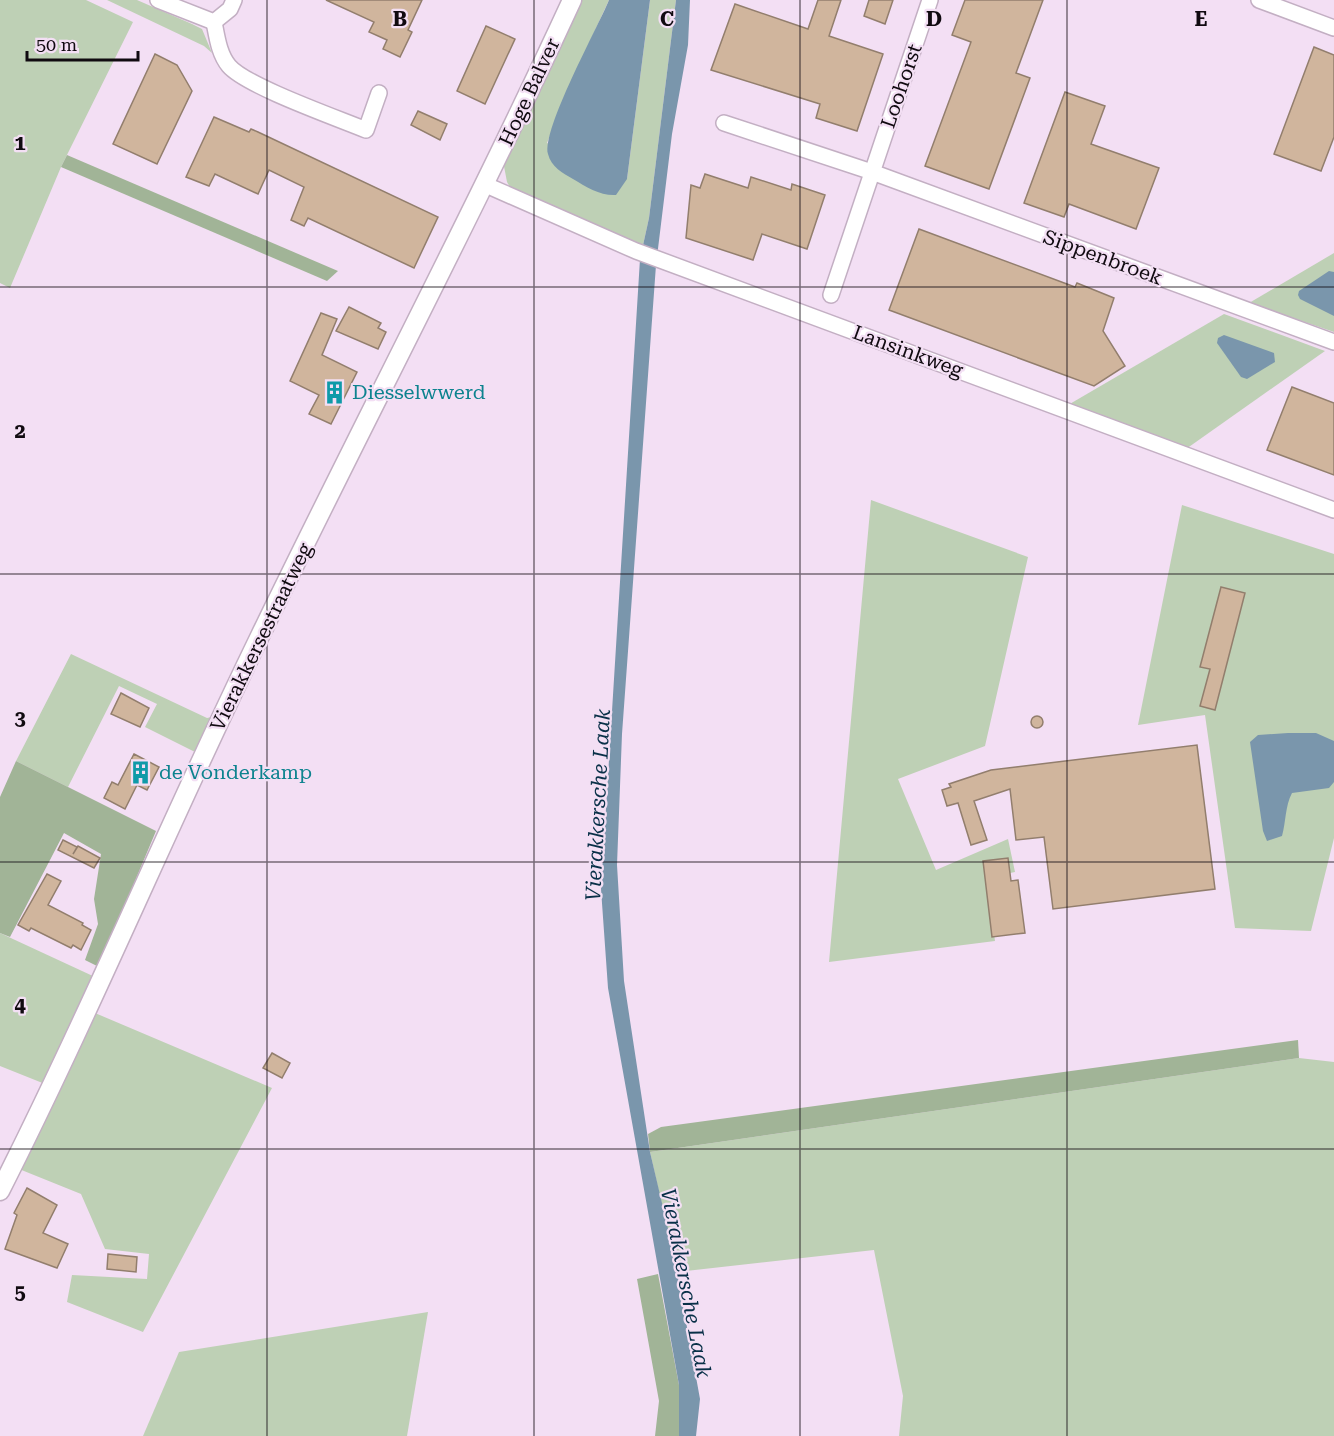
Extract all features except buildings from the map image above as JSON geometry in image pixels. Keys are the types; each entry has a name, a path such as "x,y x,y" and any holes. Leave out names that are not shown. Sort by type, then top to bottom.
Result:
{"street":[{"path":"158,0 214,22"},
{"path":"214,22 230,9 234,0"},
{"name":"Hoge Balver","path":"486,184 572,0"},
{"name":"Loohorst","path":"831,295 930,0"},
{"path":"1259,0 1334,28"},
{"path":"214,22 220,50 238,75 310,108 366,130 379,93"},
{"path":"724,123 872,172"},
{"name":"Sippenbroek","path":"872,172 1334,342"},
{"name":"Lansinkweg","path":"486,184 636,251 1334,510"},
{"name":"Vierakkersestraatweg","path":"0,1191 39,1113 258,639 486,184"}],"green space":[{"path":"0,0 86,0 133,22 61,167 10,288 0,283"},
{"path":"107,0 137,0 202,29 212,53 204,46"},
{"path":"579,0 609,0 573,78 547,143 627,179 650,0 676,0 649,218 640,259 511,189 507,182 503,161"},
{"path":"67,155 338,271 327,281 61,167"},
{"path":"1334,253 1334,332 1249,303"},
{"path":"1224,314 1325,351 1186,449 1068,405"},
{"path":"871,500 1028,557 985,746 898,779 936,870 1008,839 1015,872 986,878 995,941 829,962"},
{"path":"1182,505 1334,554 1334,838 1311,931 1235,928 1205,715 1138,725"},
{"path":"71,654 207,718 212,717 195,752 145,727 157,704 119,686 68,787 16,761"},
{"path":"16,761 156,831 99,967 85,960 98,924 94,899 101,854 64,833 10,937 0,933 0,797"},
{"path":"0,933 95,977 45,1084 0,1066"},
{"path":"95,1013 272,1088 143,1332 67,1302 72,1275 147,1279 149,1254 105,1249 81,1194 19,1169 68,1074"},
{"path":"1298,1040 1299,1058 650,1152 648,1134 661,1127"},
{"path":"1299,1058 1334,1062 1334,1436 899,1436 903,1396 874,1250 677,1272 650,1152"},
{"path":"658,1274 679,1385 679,1436 655,1436 659,1401 637,1279"},
{"path":"428,1312 407,1436 143,1436 179,1352"}],"water":[{"path":"609,0 650,0 627,179 616,195 594,190 569,177 555,166 548,154 548,141 553,123"},
{"path":"676,0 690,0 688,45 672,134 656,265 622,734 617,865 624,981 650,1152 673,1250 700,1399 696,1436 679,1436 679,1385 608,988 601,889 640,259 649,218"},
{"path":"1329,271 1334,272 1334,316 1300,299 1298,295 1299,291"},
{"path":"1224,335 1274,353 1275,362 1247,379 1241,377 1217,343 1218,338"},
{"path":"1316,733 1334,741 1334,782 1329,788 1292,793 1282,836 1267,841 1263,831 1250,742 1258,735"}],"place":[{"name":"Diesselwwerd","path":"334,392"},
{"name":"de Vonderkamp","path":"141,772"}],"water label":[{"name":"Vierakkersche Laak","path":"598,805"},
{"name":"Vierakkersche Laak","path":"686,1283"}]}
